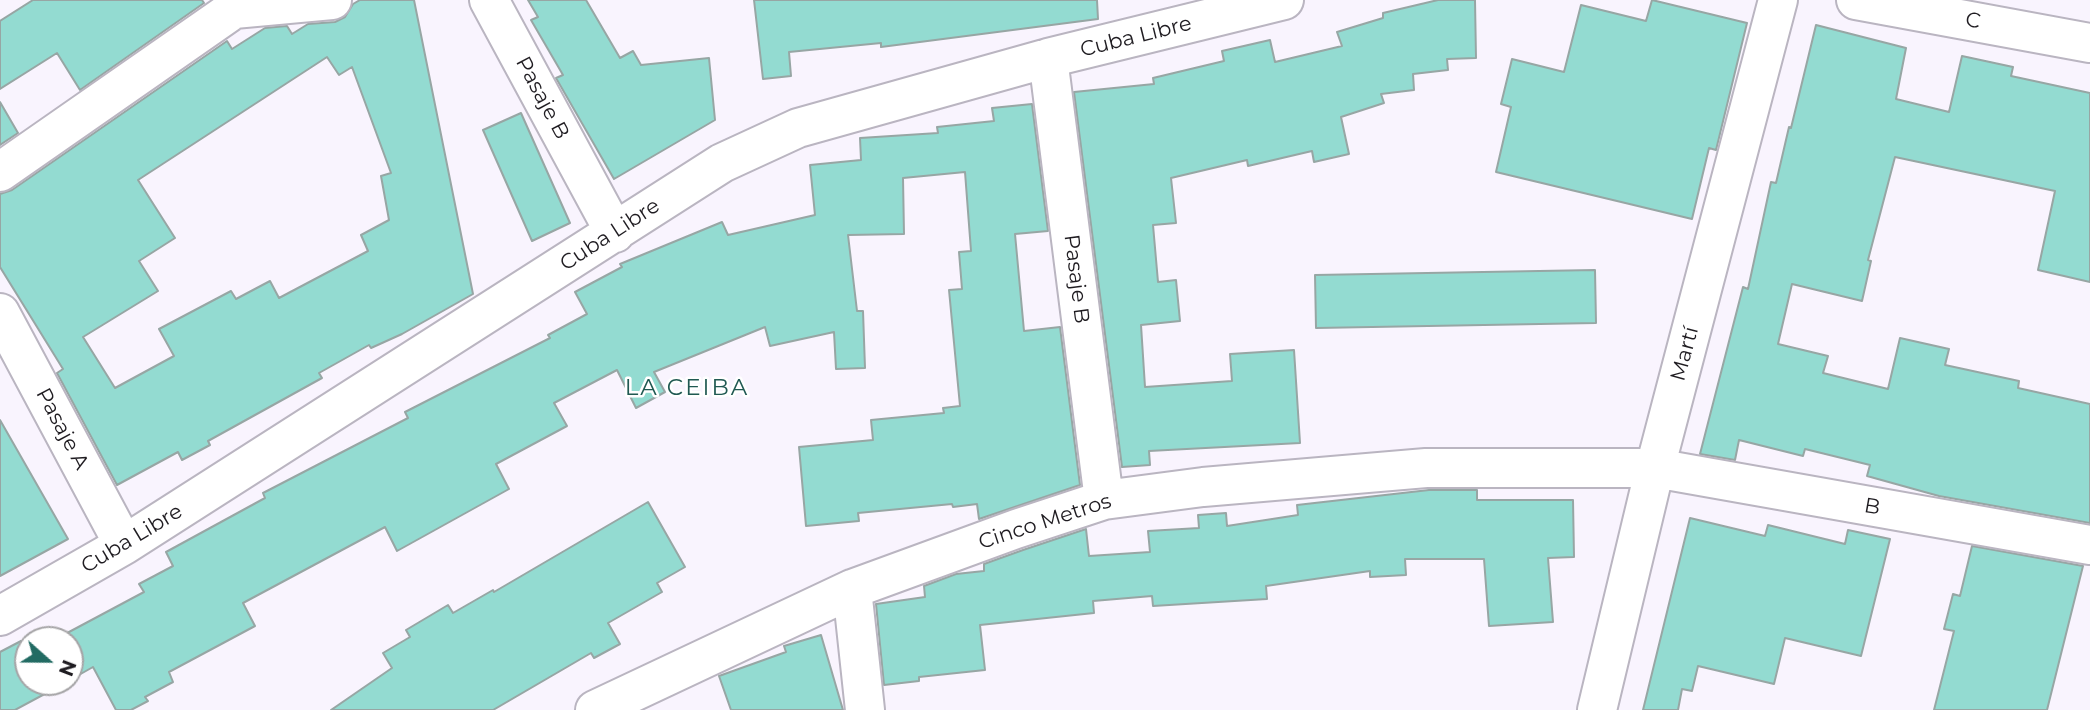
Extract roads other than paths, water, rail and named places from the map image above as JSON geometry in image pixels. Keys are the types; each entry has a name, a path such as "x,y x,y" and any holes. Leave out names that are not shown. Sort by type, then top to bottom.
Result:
{"street":[{"path":"0,172 234,9 332,0"},
{"name":"Pasaje B","path":"489,0 615,233"},
{"name":"Cuba Libre","path":"0,616 124,545 722,163 798,128 1048,58 1284,0"},
{"name":"Martí","path":"1597,710 1655,468 1778,0"},
{"name":"C","path":"1856,0 2090,43"},
{"name":"Pasaje B","path":"1048,58 1104,500"},
{"name":"Pasaje A","path":"0,313 124,545"},
{"name":"Cinco Metros","path":"595,710 852,589 1104,500 1203,487 1426,468 1655,468"},
{"name":"B","path":"1655,468 2090,545"},
{"path":"852,589 865,710"}],"district":[{"name":"LA CEIBA","path":"687,388"}]}
